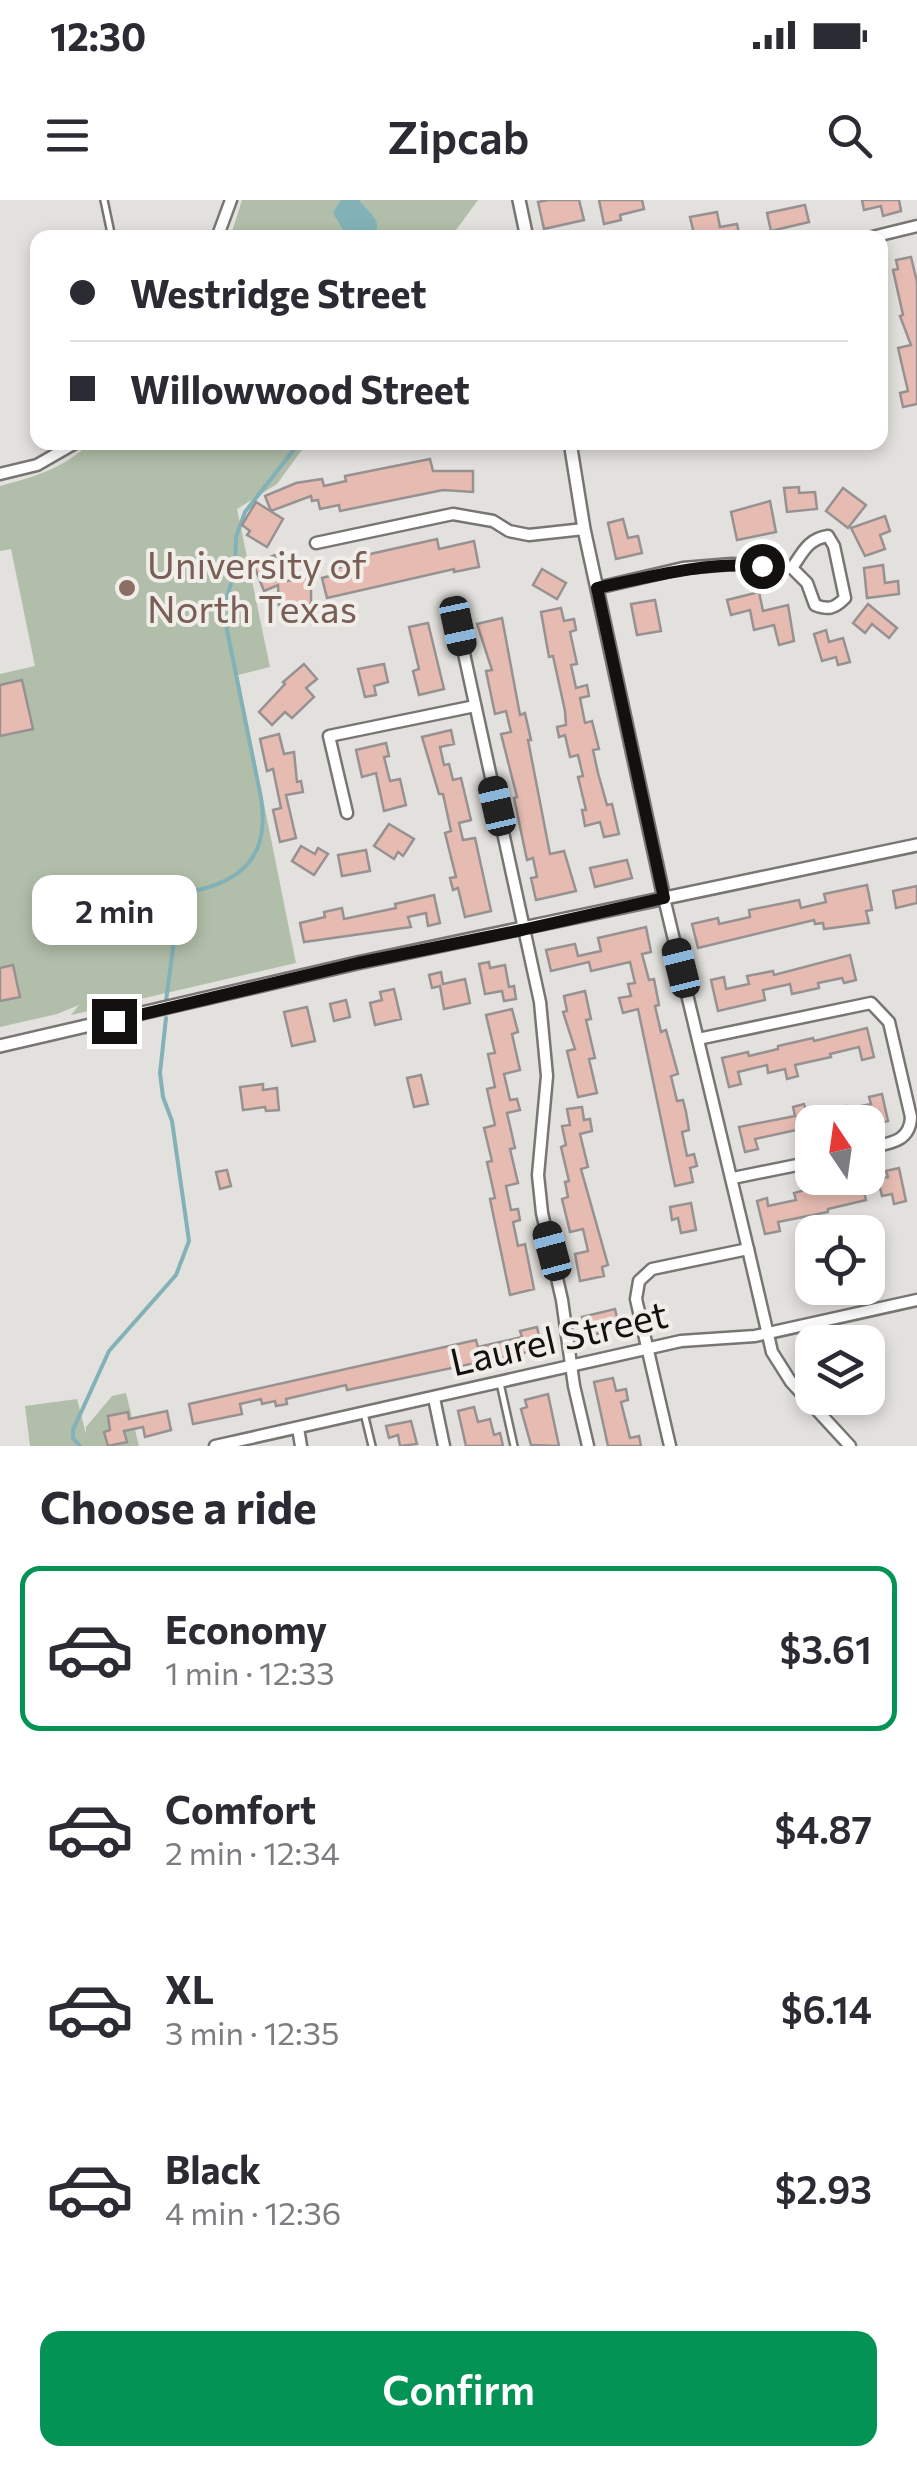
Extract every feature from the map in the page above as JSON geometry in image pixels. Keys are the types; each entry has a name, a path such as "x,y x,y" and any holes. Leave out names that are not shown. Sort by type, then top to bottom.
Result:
{"street":[{"path":"221,230 230,200"},
{"path":"520,200 526,230"},
{"path":"888,233 917,226"},
{"path":"0,474 37,466 64,450"},
{"path":"571,450 584,529 664,898 726,1166 734,1178 766,1334 779,1366 848,1445"},
{"path":"316,542 453,514 492,521 508,531 530,535 584,529"},
{"path":"597,588 683,568 732,564 792,568 807,583 815,604 826,609 836,607 844,598 834,546 828,536 815,538 792,568"},
{"path":"458,626 540,1002 547,1076 538,1175 588,1446"},
{"path":"347,813 329,736 475,706"},
{"path":"0,1046 358,963 917,845"},
{"path":"698,1039 871,1002 889,1022 911,1117 910,1130 903,1139 885,1144"},
{"path":"734,1178 795,1165"},
{"path":"670,1446 636,1300 639,1281 652,1269 748,1249"},
{"name":"Laurel Street","path":"215,1446 691,1340 766,1334 917,1300"},
{"path":"434,1398 444,1446"},
{"path":"298,1428 301,1446"}],"lane":[{"path":"104,200 110,230"},
{"path":"500,1383 514,1446"},
{"path":"364,1413 372,1446"}],"green space":[{"path":"242,200 478,200 456,230 233,230"},
{"name":"University of North Texas","path":"81,450 302,450 277,484 237,509 270,667 238,675 296,963 71,1015 79,1005 0,1027 0,674 35,666 11,549 0,551 0,486 70,459"},
{"path":"126,1393 139,1446 30,1446 25,1406 77,1399 86,1434 86,1427 112,1396"}],"water":[{"path":"341,200 359,200 376,221 377,230 343,230 333,213"}],"building":[{"path":"579,200 584,220 544,229 538,202"},
{"path":"599,200 642,200 644,209 604,224"},
{"path":"862,200 899,200 901,211 883,216 881,206 864,210"},
{"path":"805,205 809,222 771,230 767,213"},
{"path":"717,212 720,227 737,224 738,230 693,230 690,217"},
{"path":"911,257 917,282 917,404 903,407 900,393 908,391 898,348 911,345 900,316 903,315 893,270 898,269 896,260"},
{"path":"430,459 433,471 473,471 473,492 443,490 340,511 339,505 320,509 318,500 312,501 311,496 271,511 265,496 296,483 322,479 324,486 346,481 345,476"},
{"path":"799,487 799,493 815,492 817,509 787,512 784,488"},
{"path":"843,488 866,505 848,528 826,511"},
{"path":"770,501 776,532 737,540 731,512"},
{"path":"256,502 283,519 267,547 247,535 250,531 242,525"},
{"path":"885,516 890,531 880,535 885,549 865,556 851,528"},
{"path":"623,519 628,538 638,536 642,553 616,559 608,523"},
{"path":"437,539 439,549 474,541 479,567 454,569 327,598 322,578 338,574 337,568 359,563 357,557"},
{"path":"275,555 284,581 311,579 311,604 279,605 278,585 264,591 253,563"},
{"path":"883,565 885,583 898,581 899,594 867,598 864,568"},
{"path":"542,569 566,583 557,599 533,585"},
{"path":"759,592 763,611 788,605 794,641 779,645 774,625 754,630 750,610 731,615 727,600"},
{"path":"655,600 661,631 637,635 631,604"},
{"path":"868,604 897,628 889,638 872,624 865,633 853,623"},
{"path":"561,608 564,621 574,619 576,630 570,632 577,664 571,665 576,688 587,685 589,696 580,698 585,723 592,721 599,749 593,750 598,773 607,805 612,804 619,834 604,837 600,822 585,826 578,755 570,757 565,735 559,737 557,727 566,725 565,711 541,612"},
{"path":"502,618 520,715 525,713 531,740 550,854 564,851 576,891 536,900 531,878 537,877 533,858 527,860 501,734 511,732 506,711 495,714 486,671 492,670 477,624"},
{"path":"428,623 444,689 419,695 413,671 419,669 409,627"},
{"path":"826,630 829,642 843,638 850,662 838,665 836,657 822,661 814,634"},
{"path":"304,664 317,679 306,688 314,697 292,718 285,712 272,725 259,712 283,682"},
{"path":"384,664 388,682 374,686 376,695 365,697 358,669"},
{"path":"22,680 33,729 0,736 0,685"},
{"path":"451,730 454,744 440,747 453,780 461,778 471,820 459,823 463,840 475,838 491,911 465,917 458,888 453,890 450,878 456,877 445,833 451,831 443,794 439,794 422,737"},
{"path":"279,734 284,754 294,752 297,782 301,781 303,792 286,795 296,838 280,842 273,810 281,808 273,769 267,771 260,739"},
{"path":"386,743 389,756 384,757 390,781 400,779 406,805 384,811 376,773 362,777 356,750"},
{"path":"389,824 414,839 403,856 398,852 394,859 374,846"},
{"path":"301,846 315,854 318,848 328,854 314,875 292,861"},
{"path":"366,850 370,871 342,876 338,855"},
{"path":"627,860 632,878 595,887 590,868"},
{"path":"867,885 872,910 866,911 869,923 824,929 823,923 815,924 814,920 698,948 692,924 718,918 719,924 750,917 749,910 799,900 801,908 826,902 824,894"},
{"path":"917,886 917,903 896,908 893,891"},
{"path":"434,895 440,923 428,926 426,913 408,917 411,927 304,942 300,923 325,917 324,912 342,908 344,919"},
{"path":"646,927 651,952 642,954 649,980 654,979 661,1032 666,1030 678,1074 671,1076 677,1101 683,1100 686,1112 689,1130 682,1132 687,1156 694,1154 697,1166 690,1168 693,1182 675,1186 638,1009 623,1013 619,998 631,996 628,984 635,983 630,962 591,971 589,962 551,971 546,950 575,944 578,956 601,951 598,938"},
{"path":"850,955 856,980 844,983 842,978 818,983 819,988 792,994 790,984 763,990 765,1000 718,1011 711,980 724,977 726,989 749,984 747,976 773,971 774,975"},
{"path":"489,962 490,968 505,965 516,999 504,1001 502,991 485,994 479,964"},
{"path":"13,965 20,997 0,1001 0,968"},
{"path":"441,972 443,984 465,979 470,1003 444,1009 440,986 432,988 429,975"},
{"path":"394,989 401,1019 375,1025 370,1003 382,1000 380,992"},
{"path":"585,991 591,1019 586,1020 595,1058 589,1059 597,1093 578,1097 567,1051 575,1049 563,1012 567,1011 564,996"},
{"path":"346,1000 350,1017 334,1021 330,1004"},
{"path":"307,1007 315,1041 292,1046 284,1012"},
{"path":"512,1009 518,1032 512,1034 520,1070 504,1074 510,1100 517,1099 520,1110 507,1113 518,1183 506,1186 511,1210 518,1209 520,1220 513,1222 518,1246 525,1244 534,1289 510,1295 490,1199 495,1198 487,1162 492,1161 484,1128 495,1125 487,1089 495,1087 488,1054 495,1053 486,1015"},
{"path":"867,1028 874,1057 862,1060 859,1047 830,1054 831,1057 795,1065 798,1076 787,1079 785,1069 768,1073 767,1065 738,1072 741,1084 729,1087 722,1058 748,1052 749,1056 778,1046"},
{"path":"421,1075 428,1104 414,1107 407,1078"},
{"path":"263,1084 263,1090 277,1088 279,1110 243,1110 240,1087"},
{"path":"882,1094 884,1105 866,1105 871,1104 869,1097"},
{"path":"582,1107 584,1120 590,1119 592,1131 580,1134 588,1167 581,1169 608,1265 602,1267 604,1276 580,1281 575,1254 588,1251 583,1229 570,1232 562,1199 568,1197 565,1182 569,1181 561,1147 566,1145 562,1126 570,1125 567,1109"},
{"path":"795,1116 795,1130 755,1139 758,1149 745,1152 739,1127"},
{"path":"899,1168 906,1201 894,1204 892,1194 882,1196 886,1171"},
{"path":"227,1170 231,1186 220,1189 216,1172"},
{"path":"794,1193 865,1195 866,1200 828,1212 795,1215 795,1219 778,1222 780,1231 765,1234 757,1201 767,1198 768,1206 796,1200"},
{"path":"691,1203 696,1230 681,1233 678,1218 672,1220 670,1207"},
{"path":"615,1309 618,1322 603,1325 605,1332 586,1336 582,1317"},
{"path":"537,1327 542,1349 347,1390 346,1385 286,1399 287,1404 276,1406 275,1401 262,1404 261,1399 240,1404 242,1414 193,1424 189,1404 476,1340 478,1347 522,1337 520,1331"},
{"path":"613,1378 616,1391 626,1389 628,1400 621,1402 630,1438 639,1436 641,1446 608,1446 594,1382"},
{"path":"548,1394 559,1446 531,1445 521,1409 527,1407 525,1400"},
{"path":"474,1407 478,1422 490,1419 494,1435 500,1433 503,1446 466,1446 458,1411"},
{"path":"167,1411 171,1430 145,1437 143,1427 124,1431 127,1442 108,1446 104,1432 110,1430 108,1416 128,1412 129,1419"},
{"path":"411,1421 417,1444 400,1446 398,1435 389,1438 386,1426"}],"waterway":[{"path":"166,1001 177,918 190,892 225,881 239,872 257,850 261,835 261,798 223,610 235,571 236,537 245,512 294,450"},
{"path":"80,1446 73,1438 73,1430 109,1351 176,1275 189,1241 172,1121 160,1073 166,1018"}],"place":[{"name":"University of North Texas","path":"127,588"}],"route":[{"path":"114,1021 358,963 664,898 597,588 683,568 762,566"}]}
